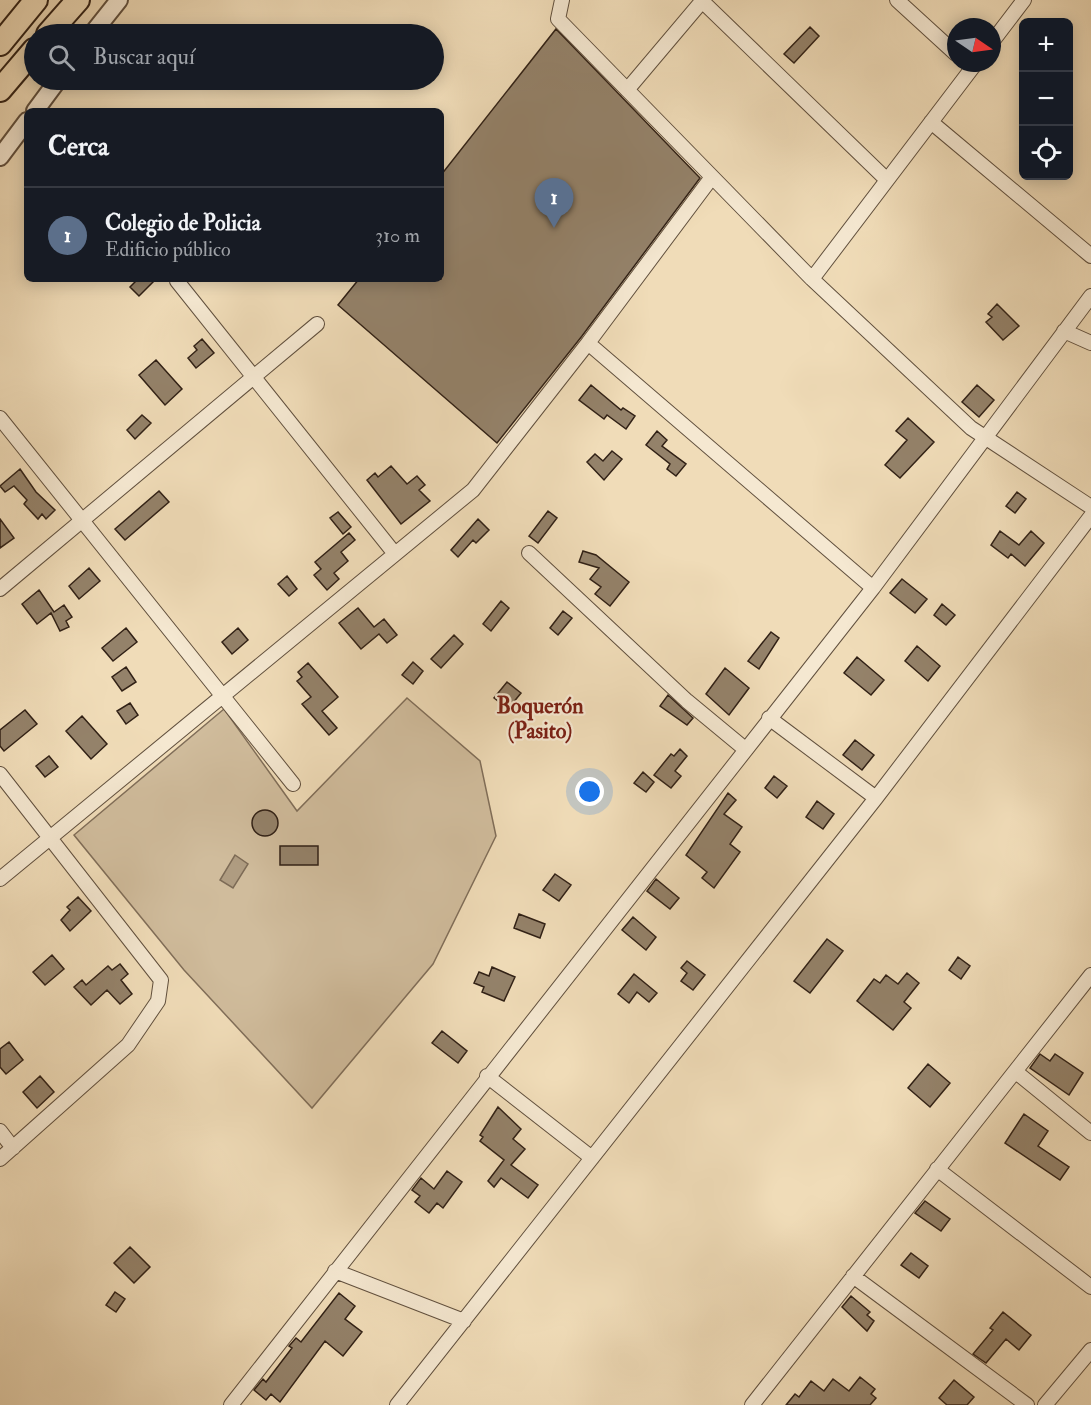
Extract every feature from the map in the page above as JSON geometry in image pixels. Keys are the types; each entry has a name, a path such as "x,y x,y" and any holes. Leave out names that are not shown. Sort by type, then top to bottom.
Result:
{"highway":[{"path":"0,44 36,0"},
{"path":"57,24 78,0"},
{"path":"0,90 24,62"}],"street":[{"path":"100,24 118,0"},
{"path":"562,0 558,19 812,279 971,428 1091,507"},
{"path":"897,0 947,46"},
{"path":"1001,30 1024,0"},
{"path":"627,90 703,1 887,180"},
{"path":"812,279 932,122 966,72"},
{"path":"37,108 51,90"},
{"path":"932,122 1091,256"},
{"path":"0,157 24,125"},
{"path":"0,879 473,490 588,343 712,177"},
{"path":"178,282 252,378 395,554"},
{"path":"231,1405 486,1076 873,588 984,436 1091,296"},
{"path":"0,589 317,324"},
{"path":"1064,331 1091,343"},
{"path":"588,343 873,588"},
{"path":"0,418 293,784"},
{"path":"398,1405 876,798 1091,516"},
{"path":"529,553 687,701 745,749"},
{"path":"770,718 876,798"},
{"path":"0,774 161,980 158,1001 128,1046 0,1159"},
{"path":"752,1405 1091,975"},
{"path":"1016,1072 1091,1133"},
{"path":"486,1076 592,1158"},
{"path":"0,1131 12,1148"},
{"path":"937,1169 1091,1287"},
{"path":"335,1271 464,1321"},
{"path":"853,1276 1027,1405"},
{"path":"1045,1405 1091,1350"}],"shaded area":[{"path":"407,698 480,761 496,836 433,964 312,1108 184,970 74,835 224,709 297,811"},
{"path":"235,855 248,864 233,888 220,880"}],"building":[{"path":"810,27 819,36 794,63 784,54"},
{"path":"556,29 700,178 582,336 497,443 338,305 357,282 444,282 444,171"},
{"path":"135,282 153,282 139,296 130,287"},
{"path":"997,304 1019,326 1003,340 986,322 992,317 988,314"},
{"path":"202,339 214,353 196,368 188,358 197,350 194,346"},
{"path":"156,360 182,389 165,405 139,375"},
{"path":"591,385 621,410 623,408 635,416 626,429 607,415 604,419 579,400"},
{"path":"977,385 994,400 979,417 962,402"},
{"path":"142,415 151,423 135,439 127,430"},
{"path":"908,418 934,442 900,478 885,465 907,440 896,431"},
{"path":"657,431 667,440 662,446 686,464 676,476 667,469 670,464 646,445"},
{"path":"612,451 622,459 604,480 587,462 595,454 603,461"},
{"path":"391,466 407,484 417,476 425,485 419,490 430,501 401,524 367,480 375,473 378,477"},
{"path":"20,469 36,492 55,510 46,519 42,514 38,519 24,504 27,500 14,486 5,492 0,486"},
{"path":"159,491 169,502 125,540 115,529"},
{"path":"1017,492 1026,499 1015,513 1006,506"},
{"path":"548,511 557,518 538,543 529,536"},
{"path":"338,512 351,527 343,534 330,518"},
{"path":"0,519 14,538 0,548"},
{"path":"478,519 489,530 476,543 473,540 458,557 451,550"},
{"path":"1000,531 1019,545 1031,531 1044,543 1025,566 1011,554 1008,558 991,545"},
{"path":"349,533 355,540 341,552 348,561 334,573 339,579 327,590 314,575 321,569 315,562"},
{"path":"583,551 596,555 629,582 610,606 595,594 601,587 590,579 599,568 579,562"},
{"path":"89,568 100,581 79,599 69,586"},
{"path":"287,576 297,589 289,596 278,584"},
{"path":"902,579 927,599 915,613 890,593"},
{"path":"39,590 54,612 64,605 72,617 66,621 69,627 60,631 51,613 37,624 22,604"},
{"path":"501,601 509,608 491,631 483,624"},
{"path":"942,604 955,615 946,625 934,615"},
{"path":"358,608 374,627 384,619 397,635 387,643 379,634 361,649 339,623"},
{"path":"563,611 572,618 558,635 550,628"},
{"path":"126,628 137,642 113,661 102,648"},
{"path":"238,628 248,640 232,654 222,642"},
{"path":"771,632 779,638 759,669 748,661"},
{"path":"454,635 463,644 441,668 431,659"},
{"path":"917,646 940,666 928,681 905,661"},
{"path":"857,657 884,680 871,695 844,673"},
{"path":"413,662 423,671 413,684 402,675"},
{"path":"308,663 338,697 322,711 337,728 329,735 302,704 311,697 297,681 302,677 298,672"},
{"path":"126,667 136,682 122,691 112,677"},
{"path":"725,668 749,688 729,715 706,694"},
{"path":"507,682 521,693 508,709 494,698"},
{"path":"668,695 693,718 687,725 660,706"},
{"path":"130,703 138,715 126,724 117,711"},
{"path":"25,710 37,724 4,751 0,746 0,730"},
{"path":"82,716 107,744 91,759 66,731"},
{"path":"855,740 874,755 862,770 843,755"},
{"path":"680,749 687,756 675,771 681,776 671,788 654,775 671,754 674,756"},
{"path":"49,756 58,767 45,777 36,766"},
{"path":"643,772 654,782 646,792 634,783"},
{"path":"774,776 787,786 777,798 765,788"},
{"path":"728,793 736,800 724,814 742,827 730,844 740,852 714,888 702,878 707,872 686,855"},
{"path":"817,801 834,814 823,829 806,817"},
{"path":"265,810 274,814 278,823 274,832 265,836 256,832 252,823 256,814"},
{"path":"280,846 318,846 318,865 280,865"},
{"path":"555,874 571,885 559,901 543,890"},
{"path":"656,879 679,898 670,909 647,891"},
{"path":"78,897 91,911 70,931 61,920 70,910 67,907"},
{"path":"519,914 545,924 540,938 514,928"},
{"path":"633,917 656,937 646,950 622,930"},
{"path":"827,939 843,951 810,993 794,981"},
{"path":"52,955 64,969 45,985 33,972"},
{"path":"958,957 970,966 961,979 949,970"},
{"path":"687,961 705,975 693,990 681,981 687,973 681,968"},
{"path":"120,964 128,974 121,980 132,994 120,1004 107,990 91,1005 74,987 82,980 86,985 108,966 112,970"},
{"path":"492,967 515,977 504,1001 482,992 484,987 474,983 479,972 489,976"},
{"path":"907,973 919,983 904,1002 911,1008 893,1030 857,1001 874,979 880,983 886,975 898,984"},
{"path":"634,974 657,993 649,1002 637,992 629,1003 618,994"},
{"path":"442,1031 467,1051 458,1063 432,1043"},
{"path":"9,1042 23,1060 6,1074 0,1067 0,1049"},
{"path":"1040,1054 1050,1061 1055,1054 1083,1073 1069,1095 1030,1068"},
{"path":"928,1064 950,1083 930,1107 908,1088"},
{"path":"40,1076 54,1092 37,1108 23,1092"},
{"path":"498,1107 521,1129 513,1139 525,1149 511,1165 538,1185 528,1198 501,1178 494,1187 488,1181 504,1160 480,1141 483,1137 480,1135"},
{"path":"1024,1114 1048,1131 1038,1146 1069,1167 1060,1180 1005,1143"},
{"path":"447,1171 462,1182 443,1208 437,1203 429,1213 415,1202 420,1196 412,1190 421,1178 434,1189"},
{"path":"925,1201 950,1219 941,1231 915,1213"},
{"path":"130,1247 150,1267 134,1283 114,1263"},
{"path":"911,1253 928,1266 919,1278 901,1265"},
{"path":"115,1292 125,1299 116,1312 106,1305"},
{"path":"339,1293 355,1306 345,1319 362,1332 343,1356 325,1341 280,1402 271,1394 266,1400 254,1390 263,1379 266,1382 292,1348 289,1346 296,1338 301,1342"},
{"path":"851,1296 870,1312 867,1315 874,1321 867,1331 842,1307"},
{"path":"1003,1312 1031,1335 1019,1350 1006,1339 986,1363 973,1354 993,1330 990,1328"},
{"path":"860,1377 875,1389 871,1394 876,1398 870,1405 786,1405 795,1394 799,1397 811,1381 824,1391 833,1379 849,1391"},
{"path":"954,1380 974,1397 967,1405 947,1405 939,1398"}],"place":[{"name":"Colegio de Policia","path":"554,228"}],"district":[{"name":"Boquerón (Pasito)","path":"540,718"}]}
